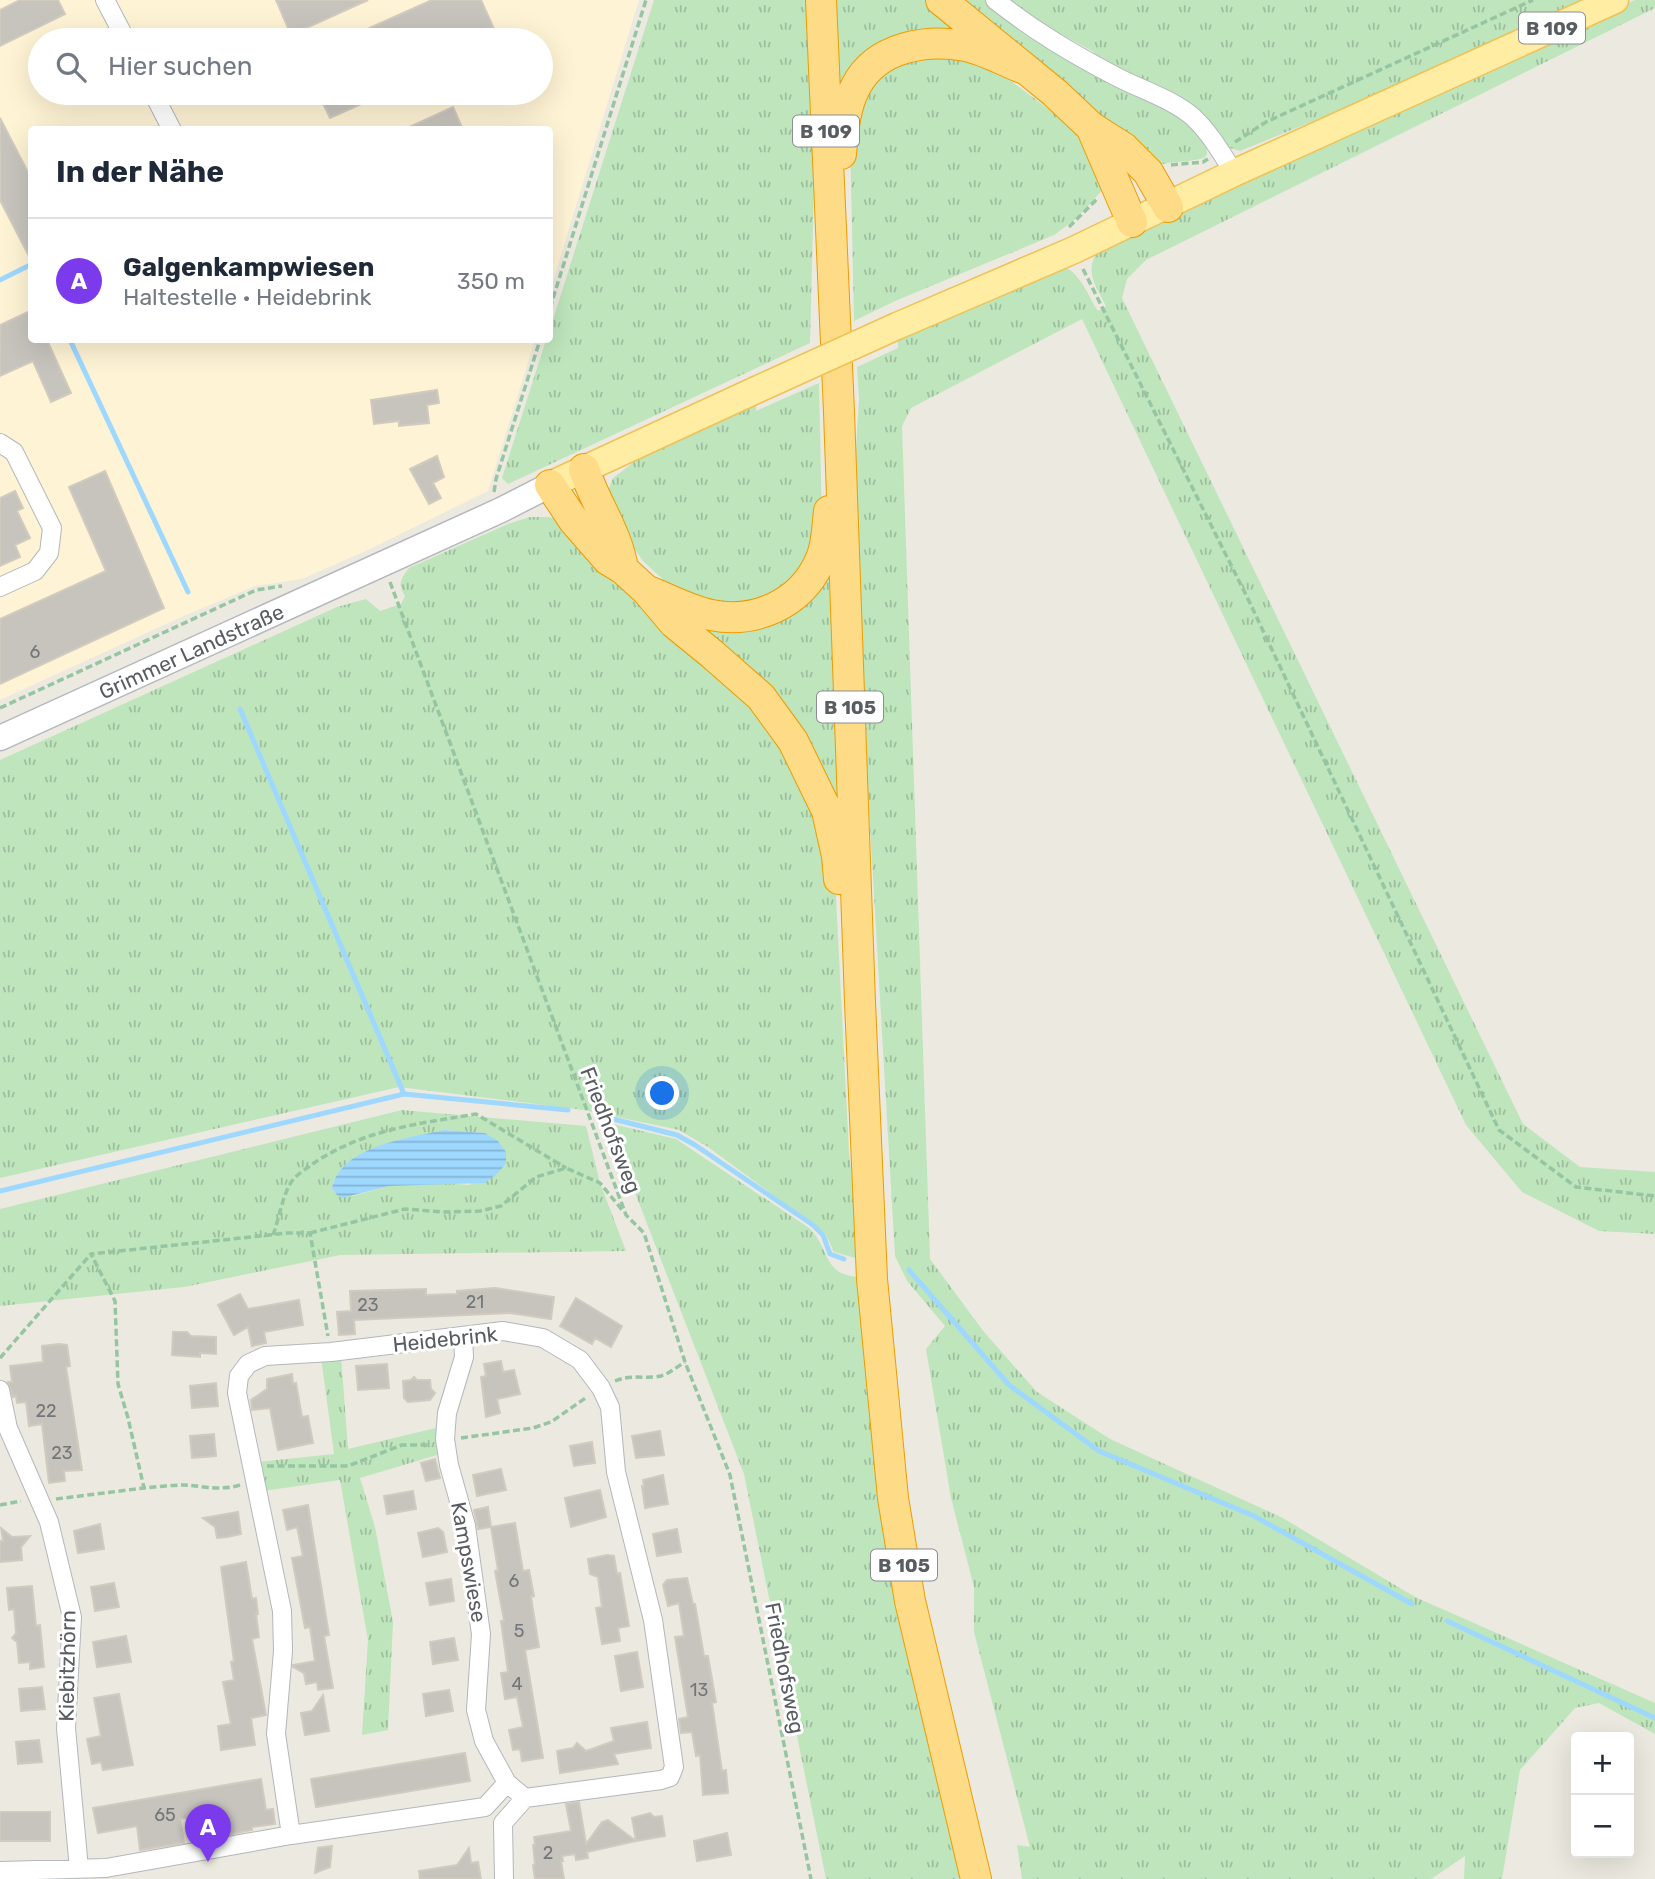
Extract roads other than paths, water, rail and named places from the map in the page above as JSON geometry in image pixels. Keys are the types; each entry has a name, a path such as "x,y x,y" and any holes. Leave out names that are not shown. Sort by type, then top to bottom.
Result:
{"highway":[{"name":"B 109","path":"821,0 839,412"},
{"path":"941,0 1055,93 1091,127 1124,148 1148,172 1167,207"},
{"path":"831,262 844,121 857,85 876,63 899,49 932,43 968,47 1022,68"},
{"path":"1091,127 1132,222"},
{"path":"648,591 709,615 727,618 763,613 782,605 798,593 810,580 820,561 826,539 839,412"},
{"name":"B 105","path":"839,412 872,1279 893,1498 910,1601 976,1879"},
{"path":"584,469 620,550 623,569"},
{"path":"550,485 574,521 608,560 648,591 674,624 761,697 793,741 827,811 837,856 845,971 860,1002"}],"main road":[{"name":"B 109","path":"550,485 897,326 1074,250 1234,173 1615,0"},
{"name":"Grimmer Landstraße","path":"0,738 550,485"}],"street":[{"path":"105,0 120,28"},
{"path":"995,0 1036,32 1192,116 1234,173"},
{"path":"159,105 170,126"},
{"path":"0,443 14,452 51,528 49,553 35,571 0,587"},
{"name":"Heidebrink","path":"291,1835 276,1734 283,1651 282,1611 236,1393 239,1376 248,1364 265,1356 331,1352 503,1331 543,1338 580,1360 601,1388 610,1407 616,1472 653,1620 674,1767 670,1777 661,1780 524,1798"},
{"name":"Kampswiese","path":"463,1337 464,1357 447,1413 445,1439 449,1465 466,1525 481,1634 476,1710 484,1741 507,1783"},
{"name":"Kiebitzhörn","path":"0,1390 8,1428 49,1522 72,1617 66,1728 79,1870"},
{"path":"0,1871 79,1870 107,1873 291,1835 485,1807 507,1783 524,1798 503,1823 504,1879"},
{"path":"485,1807 503,1823"}],"water":[{"path":"444,1130 485,1133 498,1141 506,1152 506,1163 485,1183 389,1186 342,1198 332,1188 338,1174 348,1162 362,1153 378,1146"}],"waterway":[{"path":"0,280 28,266"},
{"path":"71,343 188,592"},
{"path":"240,709 404,1094"},
{"path":"0,1191 404,1094 568,1110"},
{"path":"613,1119 677,1135 695,1145 813,1225 823,1235 830,1254 844,1259"},
{"path":"909,1270 1009,1385 1099,1451 1254,1516 1412,1604"},
{"path":"1447,1621 1655,1718"}],"place":[{"name":"Galgenkampwiesen","path":"208,1862"}]}
